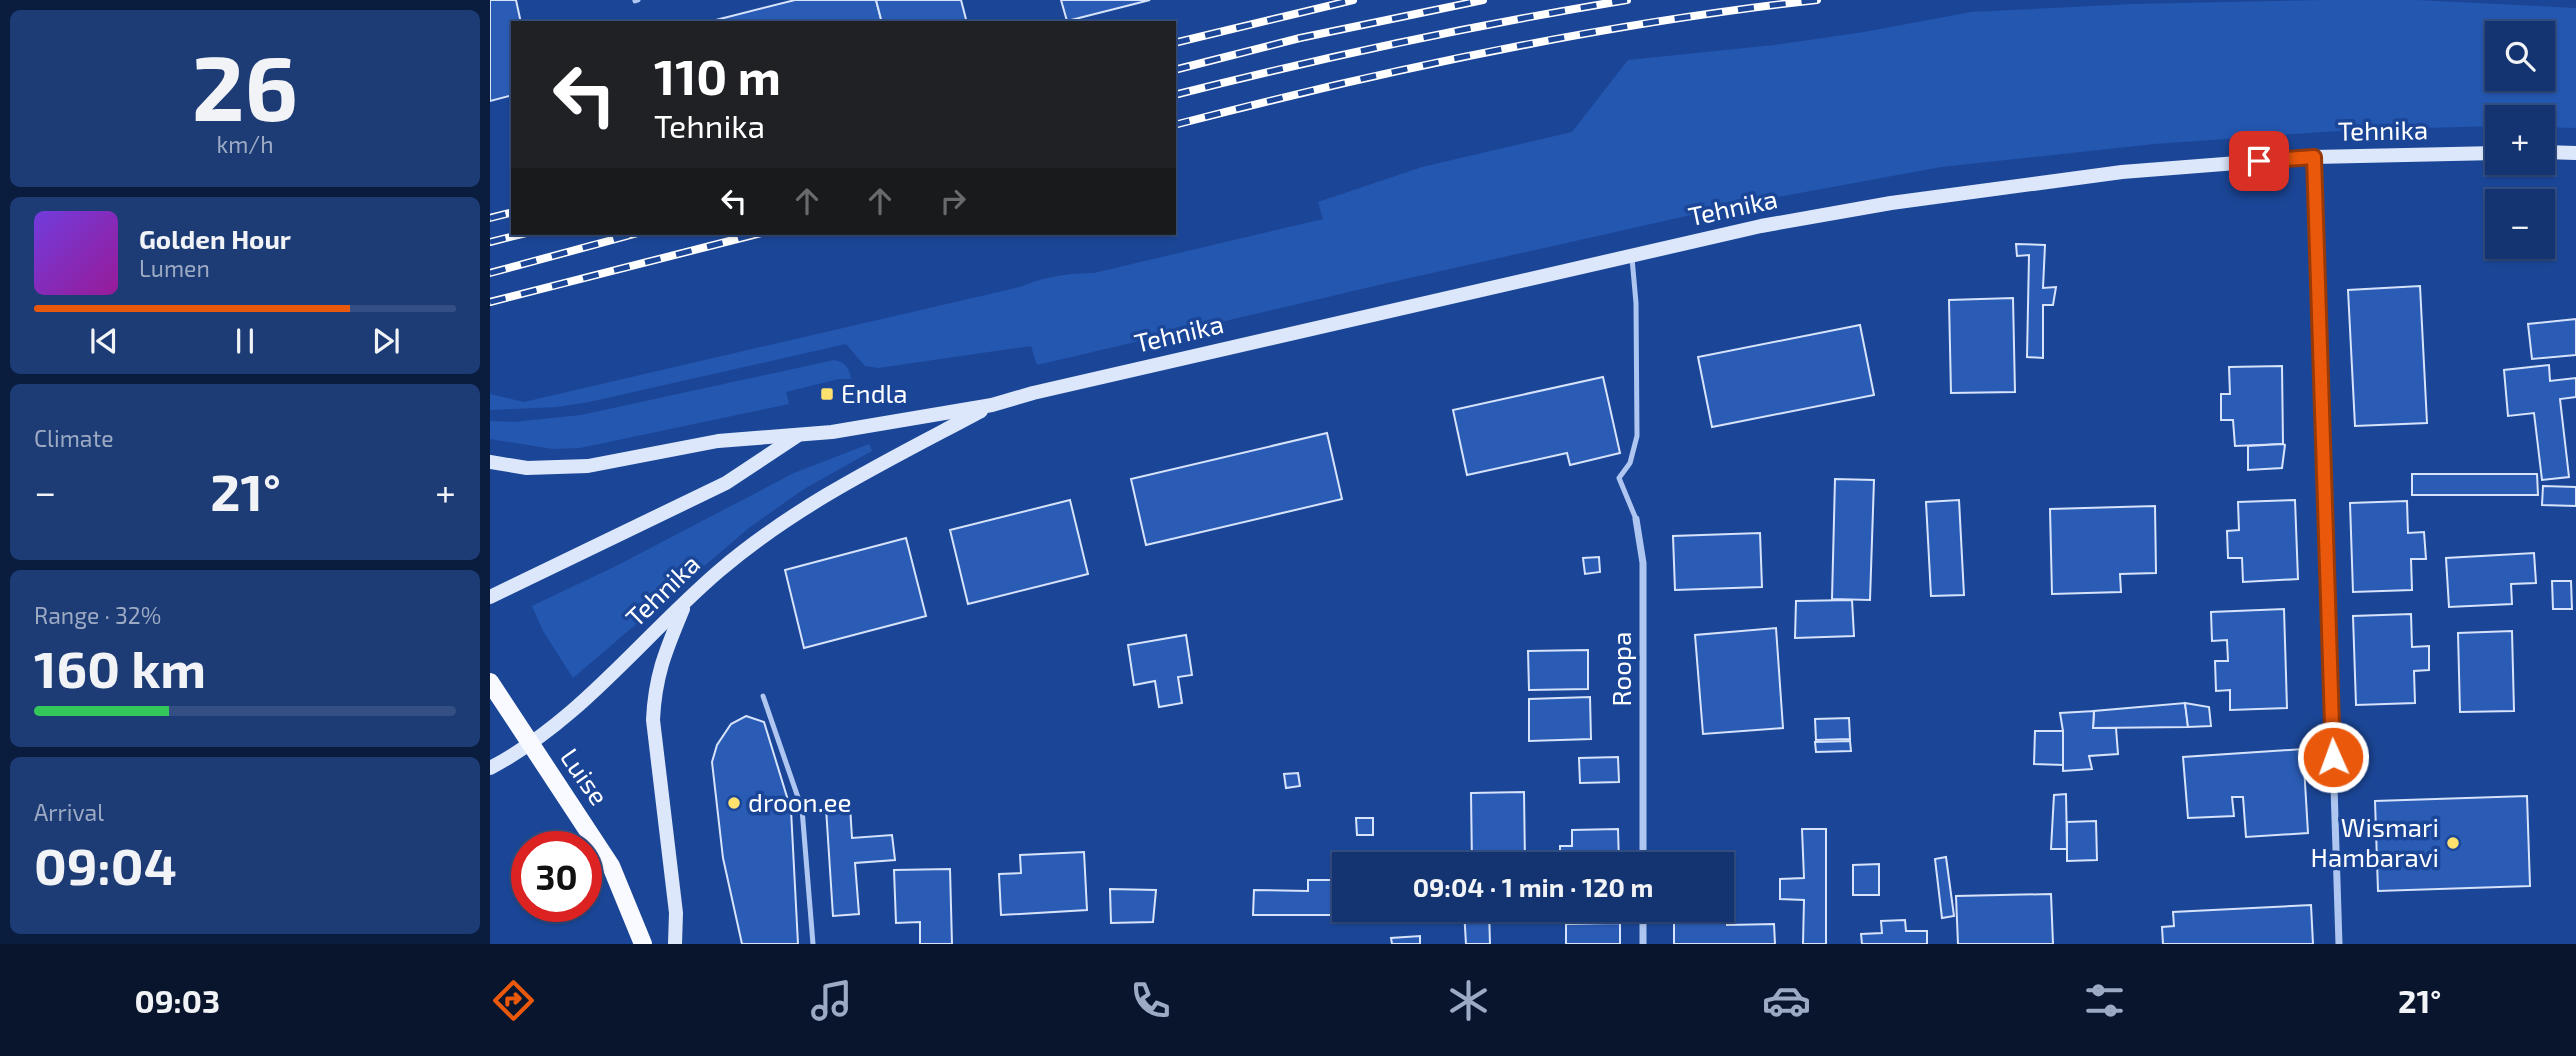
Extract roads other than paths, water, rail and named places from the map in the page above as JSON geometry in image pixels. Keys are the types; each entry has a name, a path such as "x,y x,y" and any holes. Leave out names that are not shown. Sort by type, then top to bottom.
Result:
{"main road":[{"path":"2555,152 2576,153"},
{"name":"Tehnika","path":"490,597 726,483 799,435 832,432 992,405 1032,393 1761,226 1891,203 2122,172 2314,157 2485,153"},
{"name":"Tehnika","path":"490,768 530,744 580,704 718,571 757,541 842,484 992,405"},
{"path":"490,462 527,468 588,466 718,441 799,435"},
{"path":"675,944 676,913 653,720 654,691 660,666 685,604"},
{"name":"Luise","path":"490,682 611,866 643,944"}],"street":[{"path":"2314,157 2339,944"},
{"name":"Roopa","path":"1636,519 1643,563 1643,852"},
{"path":"1643,922 1643,944"}],"lane":[{"name":"Roopa","path":"1632,255 1636,303 1636,436 1630,463 1619,478 1636,519"},
{"path":"763,696 802,809 813,944"}],"railway":[{"path":"1176,43 1353,0"},
{"path":"1176,69 1300,38 1483,0"},
{"path":"1176,95 1400,43 1627,0"},
{"path":"1176,124 1493,51 1655,22 1817,0"},
{"path":"490,218 511,213"},
{"path":"490,242 518,235"},
{"path":"490,273 631,235"},
{"path":"490,302 753,235"}],"place":[{"name":"Endla","path":"827,394"},
{"name":"droon.ee","path":"734,803"},
{"name":"Wismari Hambaravi","path":"2453,843"}]}
